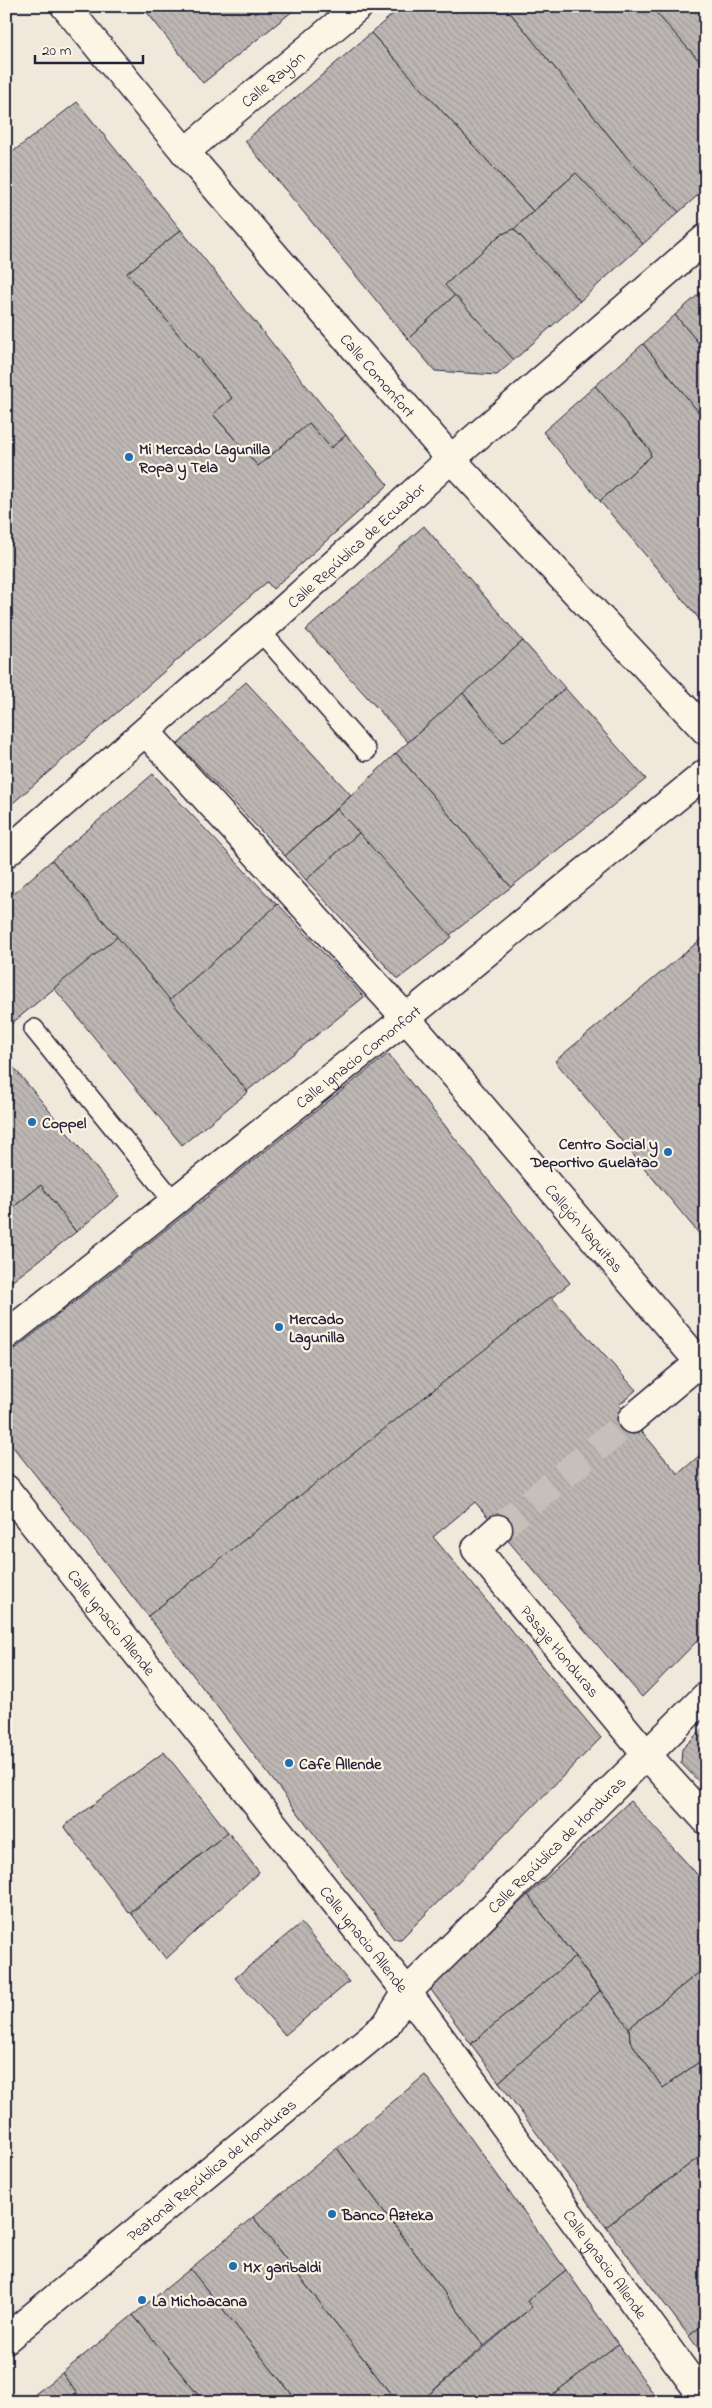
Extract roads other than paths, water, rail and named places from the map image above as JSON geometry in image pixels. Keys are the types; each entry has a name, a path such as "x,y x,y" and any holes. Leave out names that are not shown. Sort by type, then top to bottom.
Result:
{"street":[{"name":"Calle Comonfort","path":"65,6 185,152 451,459 706,731"},
{"name":"Calle Rayón","path":"185,152 359,6"},
{"name":"Calle República de Ecuador","path":"6,854 260,631 451,459 706,238"},
{"name":"Callejón Vaquitas","path":"146,732 406,1018 702,1367"},
{"name":"Calle Ignacio Comonfort","path":"6,1334 175,1203 406,1018 706,772"},
{"path":"632,1419 702,1367"},
{"name":"Calle Ignacio Allende","path":"6,1489 407,1992 706,2401"},
{"name":"Pasaje Honduras","path":"498,1529 476,1549 646,1754 706,1820"},
{"name":"Calle República de Honduras","path":"407,1992 706,1696"},
{"name":"Peatonal República de Honduras","path":"6,2339 386,2025 407,1992"}],"lane":[{"path":"260,631 366,751"},
{"path":"34,1029 175,1203"}],"tunnel":[{"path":"498,1529 632,1419"}],"place":[{"name":"Mi Mercado Lagunilla Ropa y Tela","path":"129,457"},
{"name":"Coppel","path":"32,1122"},
{"name":"Centro Social y Deportivo Guelatao","path":"668,1152"},
{"name":"Mercado Lagunilla","path":"279,1327"},
{"name":"Cafe Allende","path":"289,1763"},
{"name":"Banco Azteka","path":"332,2214"},
{"name":"MX garibaldi","path":"233,2266"},
{"name":"La Michoacana","path":"142,2300"}]}
